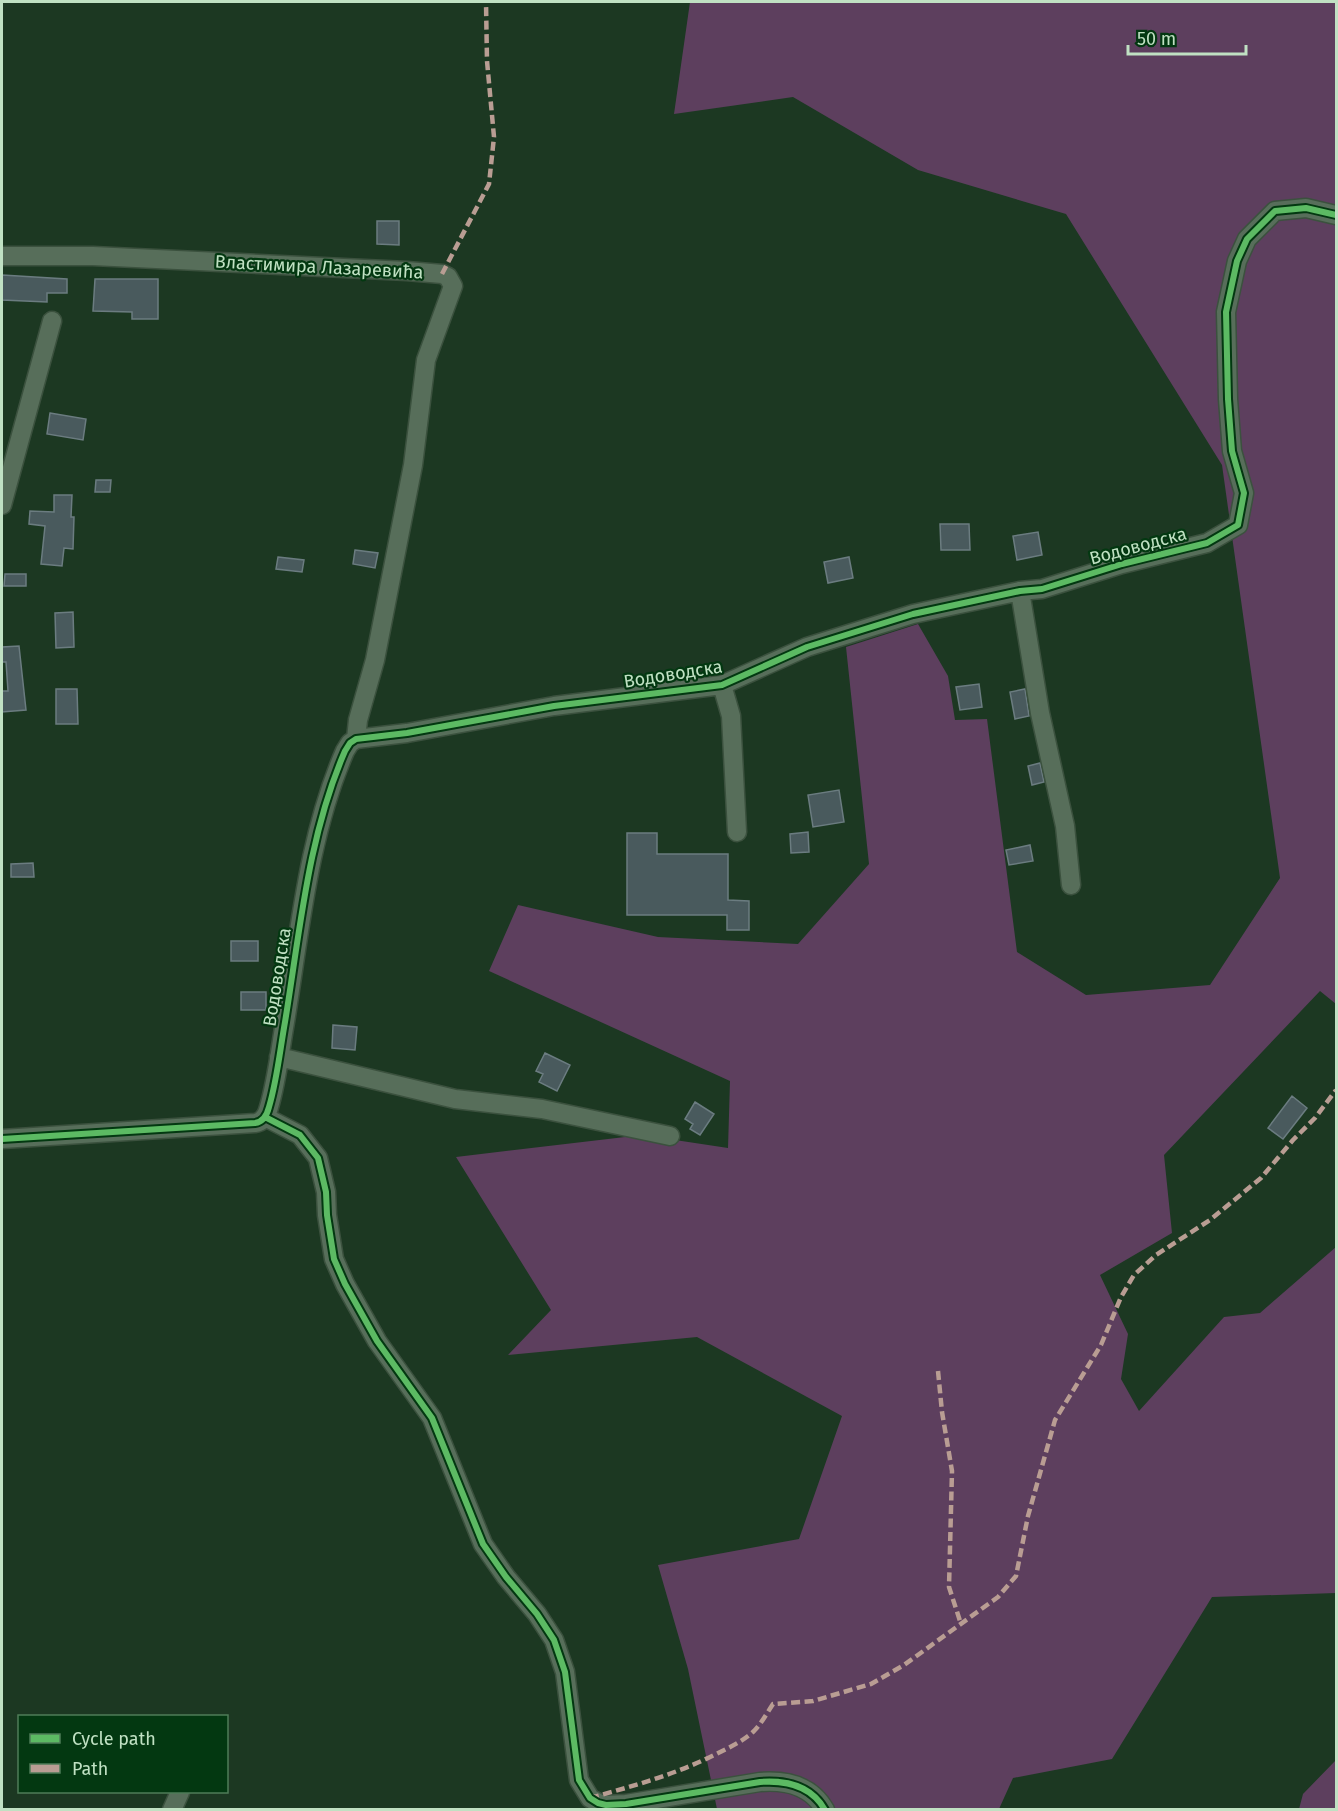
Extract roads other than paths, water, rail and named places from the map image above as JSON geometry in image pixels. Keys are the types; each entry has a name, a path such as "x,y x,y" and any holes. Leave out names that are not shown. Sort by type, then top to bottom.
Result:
{"street":[{"name":"Водоводска","path":"266,1117 279,1057 319,823 341,760 350,743 356,739 407,733 554,706 722,685 807,647 913,614 1020,591 1042,589 1122,564 1207,543 1238,525 1244,493 1232,451 1228,399 1226,312 1237,261 1247,239 1275,211 1306,208 1336,215"},
{"name":"Властимира Лазаревића","path":"2,256 105,256 408,271 442,274 448,277 453,286 426,360 413,465 375,660 358,720 356,739"},
{"path":"2,505 52,321"},
{"path":"1020,591 1040,713 1065,826 1071,885"},
{"path":"722,685 731,716 737,832"},
{"path":"279,1057 455,1099 543,1109 670,1136"},
{"path":"2,1139 255,1124 266,1117 300,1135 318,1158 326,1192 334,1259 345,1284 377,1341 432,1418 483,1544 554,1640 565,1672 579,1780 590,1798 606,1805 626,1804 778,1780 793,1783 809,1792 821,1802 825,1809"},
{"path":"172,1809 179,1793"}]}
